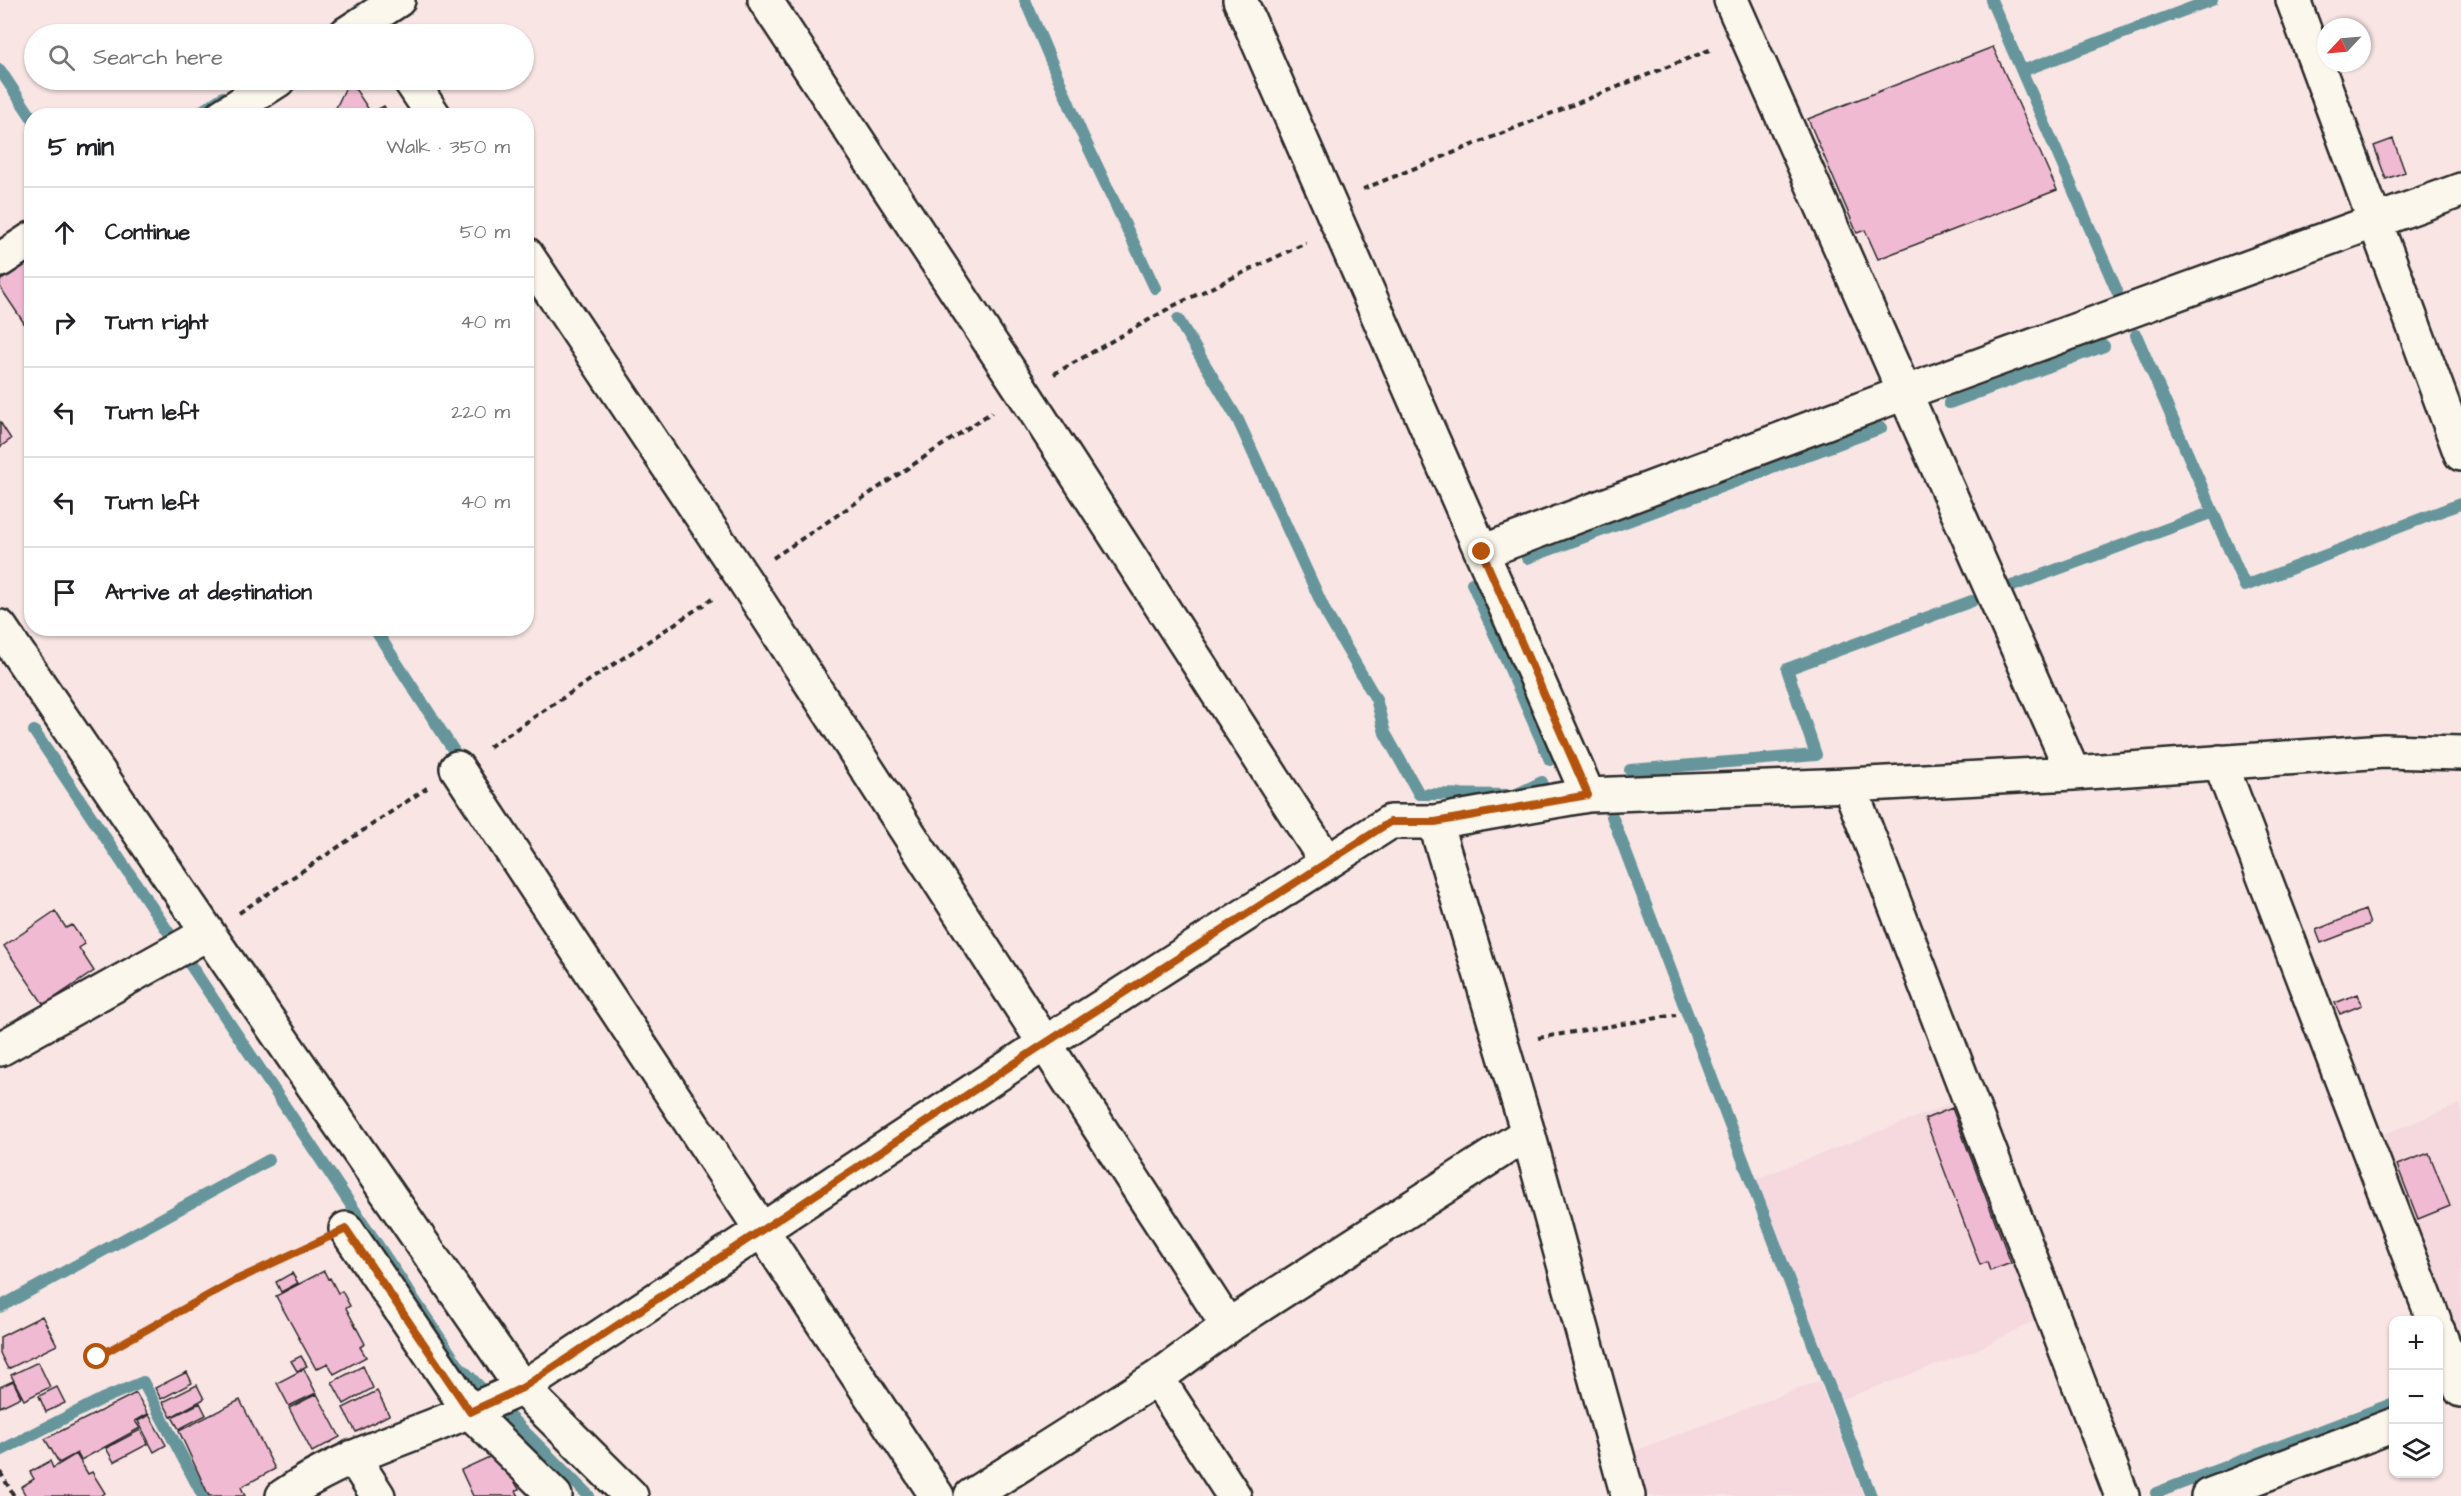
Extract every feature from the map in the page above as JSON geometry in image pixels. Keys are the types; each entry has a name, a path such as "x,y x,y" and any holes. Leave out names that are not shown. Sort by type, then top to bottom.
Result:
{"street":[{"path":"363,22 398,0"},
{"path":"765,0 1023,392 1327,862"},
{"path":"1240,0 1588,795"},
{"path":"1731,0 2073,773"},
{"path":"2293,0 2461,454"},
{"path":"234,108 262,90"},
{"path":"417,90 429,108"},
{"path":"1482,552 1904,393 2461,190"},
{"path":"0,260 24,244"},
{"path":"534,266 743,578 1228,1326"},
{"path":"0,627 189,944 517,1390 632,1496"},
{"path":"283,1496 309,1478 352,1457 473,1410 517,1390 1044,1044 1390,822 1435,822 1588,795 1849,785 2073,773 2384,751 2461,753"},
{"path":"2220,762 2432,1316"},
{"path":"458,768 937,1496"},
{"path":"1849,785 2122,1496"},
{"path":"1435,822 1528,1133 1628,1496"},
{"path":"0,1049 189,944"},
{"path":"971,1496 1157,1378 1228,1326 1528,1133"},
{"path":"346,1229 473,1410 555,1496"},
{"path":"2443,1342 2461,1390"},
{"path":"1157,1378 1234,1496"},
{"path":"2443,1406 2461,1399"},
{"path":"2208,1496 2389,1427"},
{"path":"352,1457 378,1496"}],"path":[{"path":"189,944 1023,392 1334,215 1746,35"},
{"path":"1501,1043 1676,1015"},
{"path":"97,1357 234,1281 346,1229"},
{"path":"0,1472 14,1496"}],"shaded area":[{"path":"1953,1103 2036,1320 1974,1351 1840,1400 1756,1179"},
{"path":"2461,1104 2461,1342 2382,1135"},
{"path":"1819,1381 1863,1496 1641,1496 1629,1453"}],"building":[{"path":"1993,47 2057,190 1878,259 1865,230 1857,233 1808,119"},
{"path":"345,90 356,90 368,108 336,108"},
{"path":"2393,139 2405,172 2386,179 2374,146"},
{"path":"24,264 24,323 0,287 0,281"},
{"path":"0,422 11,439 0,447"},
{"path":"2365,910 2370,924 2321,943 2316,930"},
{"path":"55,911 66,928 72,925 85,944 79,948 94,971 44,1005 4,946"},
{"path":"2358,994 2362,1005 2340,1014 2335,1003"},
{"path":"1952,1108 2011,1263 1990,1271 1987,1262 1980,1265 1925,1119"},
{"path":"2429,1153 2450,1206 2418,1219 2397,1165"},
{"path":"324,1271 338,1293 342,1291 350,1306 346,1308 365,1344 360,1347 366,1357 334,1374 328,1363 316,1369 276,1296"},
{"path":"292,1273 298,1283 281,1292 276,1282"},
{"path":"42,1316 57,1345 8,1369 0,1353 0,1337"},
{"path":"301,1356 307,1366 297,1371 291,1361"},
{"path":"38,1362 50,1387 24,1400 11,1375"},
{"path":"363,1366 373,1388 344,1404 332,1382"},
{"path":"304,1369 316,1393 289,1406 277,1383"},
{"path":"187,1372 192,1383 161,1399 155,1388"},
{"path":"13,1381 21,1397 0,1407 0,1387"},
{"path":"197,1385 204,1399 171,1417 163,1402"},
{"path":"57,1387 65,1403 46,1412 39,1396"},
{"path":"377,1391 389,1415 356,1432 343,1408"},
{"path":"136,1393 148,1414 135,1421 140,1428 81,1460 77,1453 59,1463 45,1439"},
{"path":"317,1394 340,1437 312,1452 289,1408"},
{"path":"240,1400 275,1469 241,1487 245,1496 209,1496 179,1431"},
{"path":"200,1403 206,1415 179,1429 172,1417"},
{"path":"149,1415 166,1445 154,1452 138,1421"},
{"path":"140,1430 148,1444 114,1462 106,1448"},
{"path":"498,1453 519,1489 516,1491 519,1496 473,1496 461,1470"},
{"path":"76,1454 88,1474 92,1472 105,1493 101,1496 26,1496 21,1487 34,1479 30,1472 50,1461 53,1468"}],"waterway":[{"path":"1025,0 1082,134 1155,288"},
{"path":"1991,0 2117,291"},
{"path":"2022,71 2212,0"},
{"path":"0,70 25,108"},
{"path":"206,108 223,97"},
{"path":"1178,319 1238,420 1326,613 1376,699 1385,733 1419,794 1515,795 1542,782"},
{"path":"2136,335 2245,586 2460,504"},
{"path":"1949,403 2104,346"},
{"path":"1527,558 1881,428"},
{"path":"2012,586 2213,512"},
{"path":"1472,583 1550,760"},
{"path":"1630,770 1816,755 1787,669 1972,601"},
{"path":"379,636 454,751"},
{"path":"34,731 458,1365 589,1496"},
{"path":"1612,816 1871,1496"},
{"path":"0,1307 269,1160"},
{"path":"0,1451 102,1399 143,1382 203,1496"},
{"path":"2156,1493 2389,1405"}],"route":[{"path":"97,1357 234,1281 346,1229 470,1412 522,1388 1044,1044 1390,822 1435,822 1588,795 1482,552"}]}
